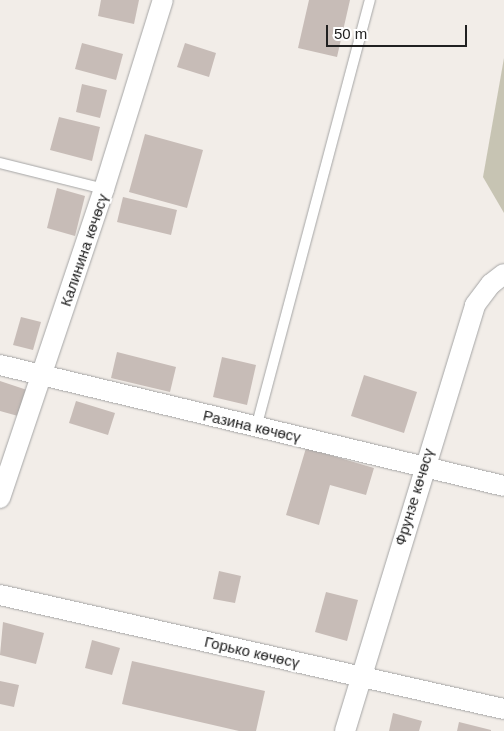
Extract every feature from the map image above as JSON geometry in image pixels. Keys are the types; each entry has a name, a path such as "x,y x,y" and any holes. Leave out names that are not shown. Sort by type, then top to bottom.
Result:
{"street":[{"name":"Калинина көчөсү","path":"0,498 104,189 163,0"},
{"name":"Фрунзе көчөсү","path":"345,731 423,466 475,305 491,284 504,274"},
{"name":"Разина көчөсү","path":"0,365 504,486"},
{"name":"Горько көчөсү","path":"0,595 504,709"}],"lane":[{"path":"256,428 370,0"},
{"path":"0,163 104,189"}],"shaded area":[{"path":"504,58 504,213 483,177"}],"building":[{"path":"101,0 139,0 134,24 98,16"},
{"path":"309,0 350,0 337,57 298,48"},
{"path":"82,43 123,54 116,80 75,69"},
{"path":"185,43 216,53 209,77 177,67"},
{"path":"82,84 107,90 100,118 76,112"},
{"path":"59,117 100,127 92,161 50,150"},
{"path":"145,134 203,150 187,208 129,192"},
{"path":"57,188 85,196 75,236 47,228"},
{"path":"123,197 177,210 171,235 117,222"},
{"path":"21,317 41,322 33,350 13,345"},
{"path":"117,352 176,367 170,392 111,378"},
{"path":"222,357 256,365 247,405 213,397"},
{"path":"364,375 417,392 404,433 351,416"},
{"path":"0,381 27,390 18,416 0,411"},
{"path":"76,401 115,413 108,435 69,423"},
{"path":"306,448 374,468 366,495 330,485 319,525 286,515"},
{"path":"219,571 241,576 235,603 213,599"},
{"path":"326,592 358,600 347,641 315,632"},
{"path":"3,622 44,633 36,664 0,655"},
{"path":"92,640 120,648 112,675 85,668"},
{"path":"132,661 265,691 256,731 239,731 122,704"},
{"path":"0,681 19,685 14,707 0,704"},
{"path":"393,713 422,721 419,731 389,731"},
{"path":"459,722 491,730 491,731 457,731"}]}
